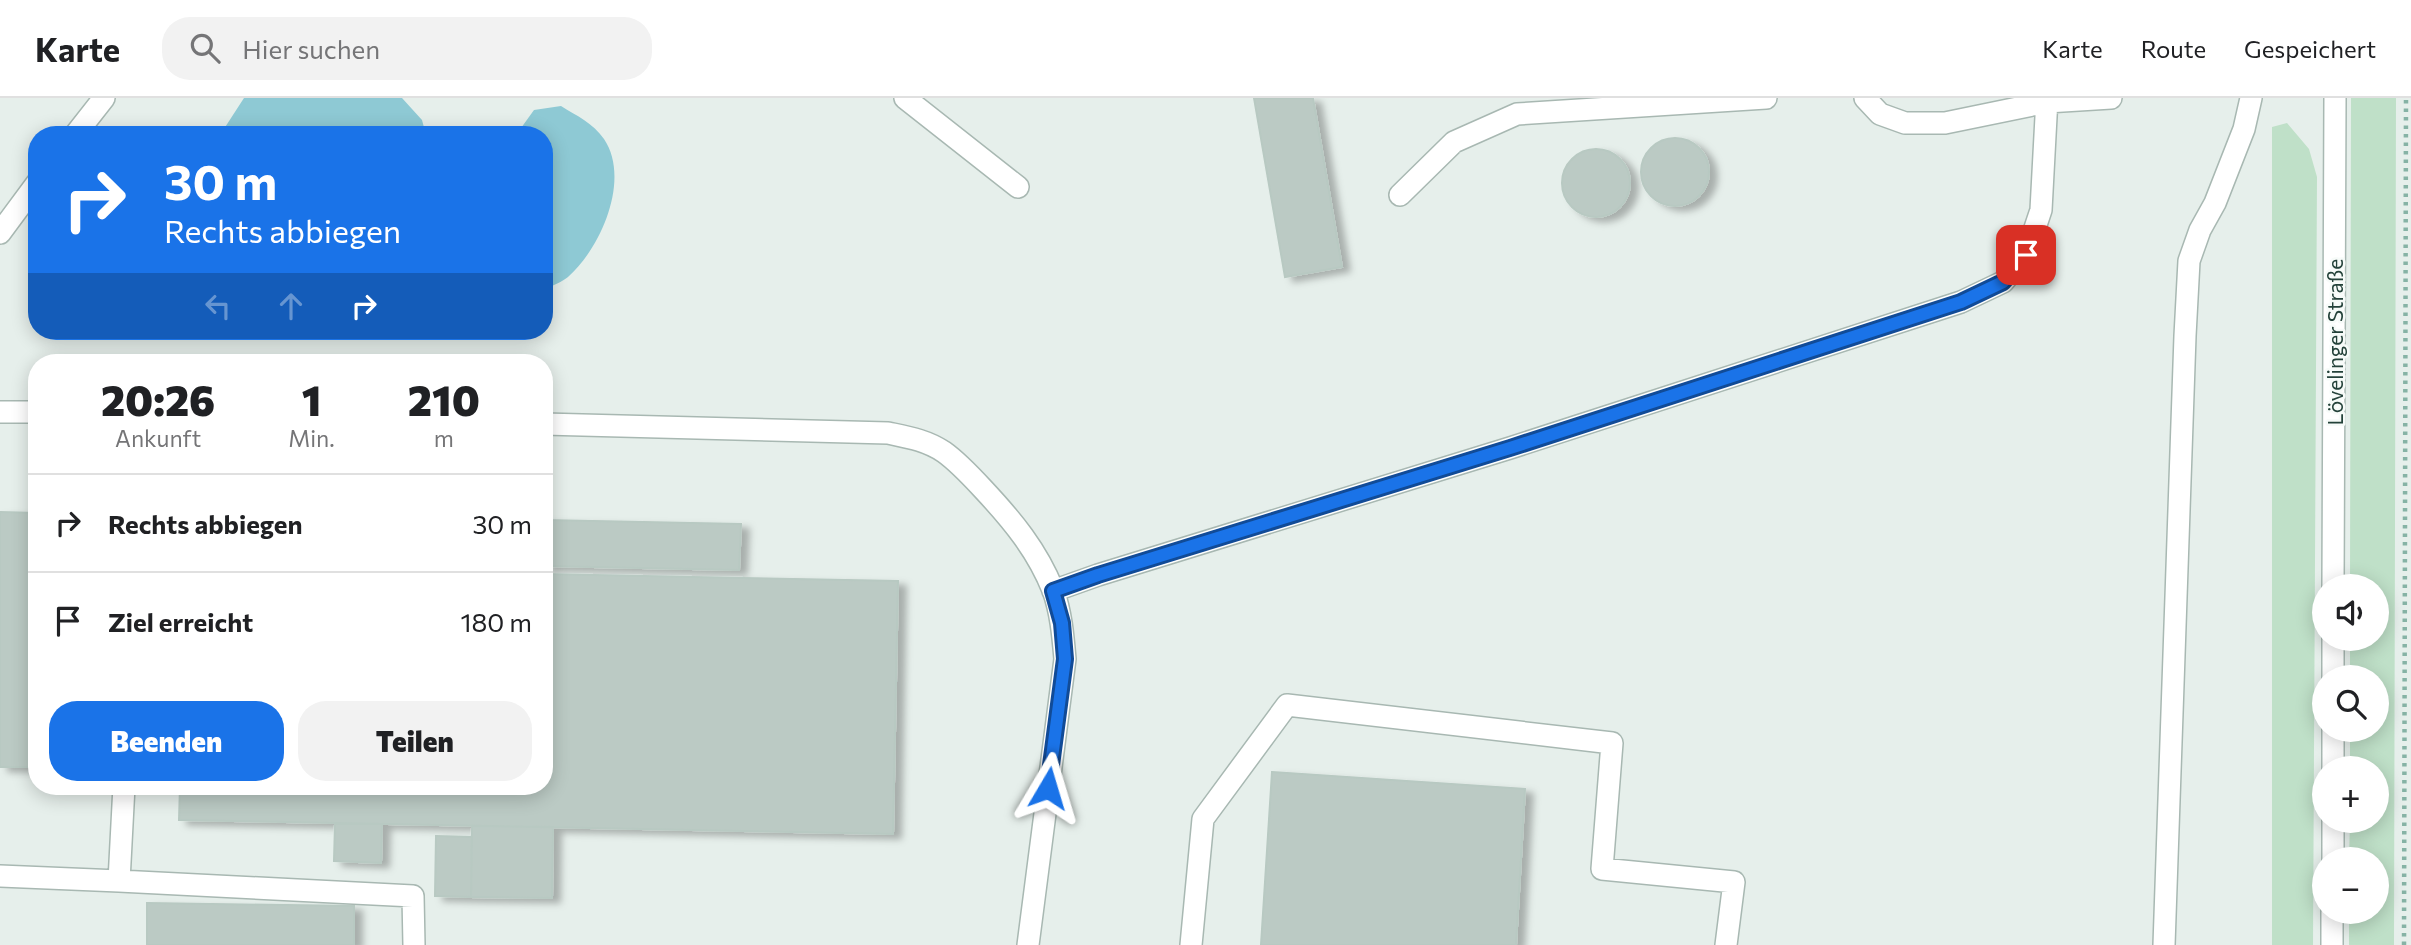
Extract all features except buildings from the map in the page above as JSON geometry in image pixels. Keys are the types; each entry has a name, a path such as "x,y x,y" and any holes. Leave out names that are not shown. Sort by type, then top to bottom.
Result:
{"street":[{"path":"82,126 104,98"},
{"path":"905,98 1018,187"},
{"path":"1400,195 1454,142 1517,114 1766,98"},
{"path":"1865,98 1880,114 1905,123 1945,122 2047,100 2111,98"},
{"path":"2164,945 2189,261 2244,129 2251,98"},
{"name":"Lövelinger Straße","path":"2333,574 2335,98"},
{"path":"1053,591 1524,444 1961,302 2003,282 2026,255 2041,210 2047,100"},
{"path":"0,233 28,195"},
{"path":"0,412 28,412"},
{"path":"553,424 888,433 917,438 943,452 966,471 1013,522 1034,551 1053,591 1062,623 1065,659 1028,945"},
{"path":"1191,945 1203,819 1287,705 1612,743 1602,869 1734,882 1727,945"},
{"path":"120,881 124,795"},
{"path":"0,876 413,896 414,945"},
{"path":"2332,924 2332,945"}],"path":[{"path":"2404,945 2406,98"}],"green space":[{"path":"2351,98 2396,98 2394,945 2349,945 2349,924 2389,924 2389,847 2349,847 2350,833 2389,833 2389,756 2350,756 2350,742 2389,742 2389,665 2350,665 2350,651 2389,651 2389,574 2350,574"},
{"path":"2287,123 2309,149 2317,177 2315,574 2312,574 2312,651 2315,651 2314,665 2312,665 2313,945 2272,945 2272,127"}],"water":[{"path":"244,98 402,98 422,120 424,126 226,126"},
{"path":"561,106 590,124 600,133 612,155 614,173 613,193 601,231 580,264 568,277 553,285 553,126 522,126 534,110"}],"route":[{"path":"1048,788 1065,659 1062,623 1053,591 1510,448 1961,302 2003,282 2026,255"}]}
